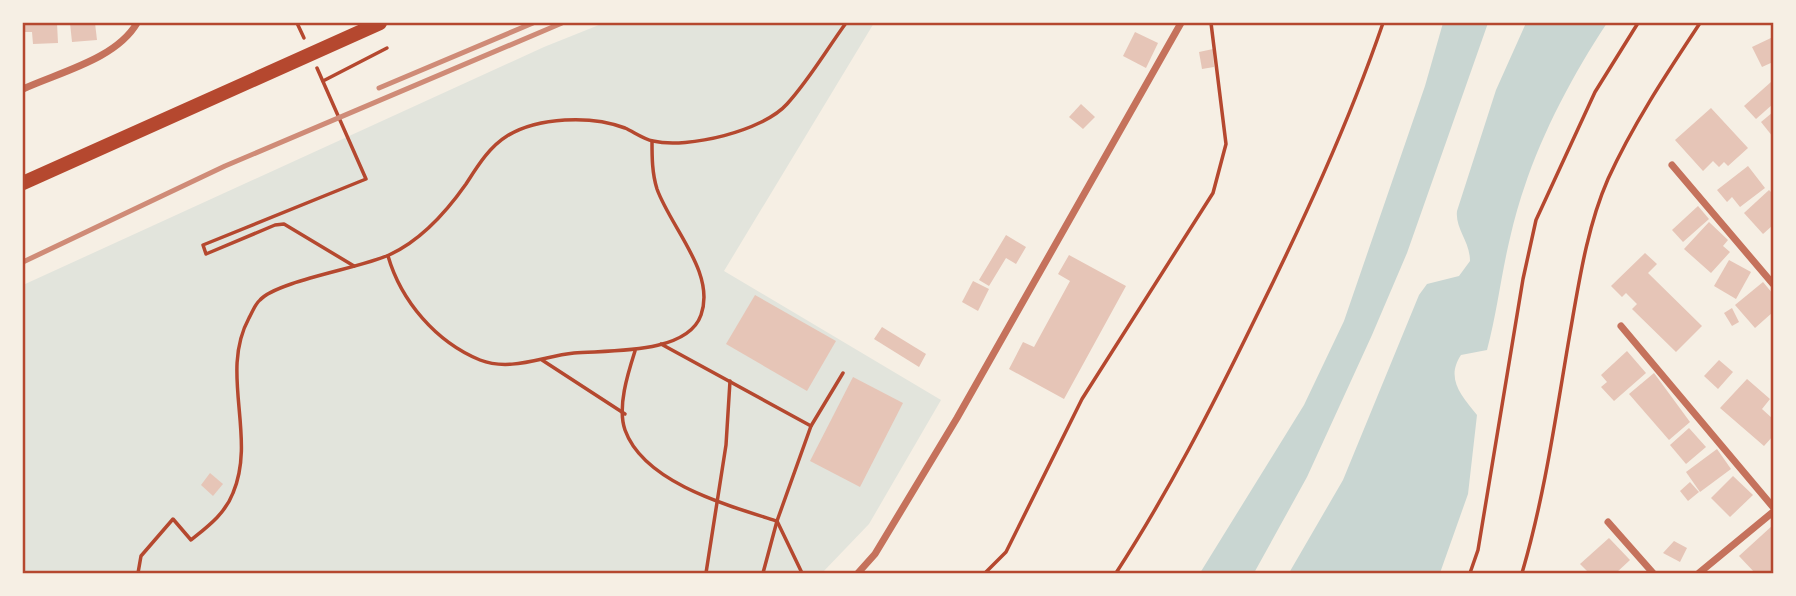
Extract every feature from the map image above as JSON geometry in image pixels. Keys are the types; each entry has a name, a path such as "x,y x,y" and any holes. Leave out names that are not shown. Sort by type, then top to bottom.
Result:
{"main road":[{"path":"23,183 380,23"}],"street":[{"path":"23,89 114,48 128,38 137,23"},
{"path":"858,573 875,554 957,418 1181,23"},
{"path":"1672,165 1773,284"},
{"path":"1620,326 1773,507"},
{"path":"1699,573 1773,512"},
{"path":"1608,522 1653,573"}],"path":[{"path":"297,23 307,46"},
{"path":"138,573 141,555 173,519 191,540 215,520 233,494 243,444 236,359 240,335 260,299 278,289 388,256 405,246 432,224 465,186 480,161 506,136 541,124 582,120 623,127 652,141 678,144 714,138 758,124 786,106 846,23"},
{"path":"985,573 1006,552 1082,399 1144,296 1171,261 1213,193 1226,144 1211,23"},
{"path":"1116,573 1142,533 1215,400 1298,231 1342,130 1383,23"},
{"path":"1470,573 1478,550 1523,279 1536,220 1595,92 1638,23"},
{"path":"1521,573 1542,493 1576,298 1594,221 1608,180 1625,147 1700,23"},
{"path":"323,81 387,48"},
{"path":"312,58 366,179 203,245 206,254 275,225 284,224 354,266"},
{"path":"388,256 396,283 410,303 449,342 481,360 509,365 573,353 635,351 685,334 700,319 706,298 697,267 657,187 652,141"},
{"path":"661,344 811,426"},
{"path":"635,351 626,379 625,429 642,457 674,481 718,502 777,521 802,573"},
{"path":"540,359 625,414"},
{"path":"763,573 777,521 811,426 843,373"},
{"path":"706,573 718,502 730,381"}],"shaded area":[{"path":"604,23 874,23 724,271 941,400 869,524 822,573 23,573 23,285 544,47"},
{"path":"1443,23 1488,23 1407,253 1372,335 1307,477 1254,573 1200,573 1304,405 1344,321 1425,86"},
{"path":"1526,23 1607,23 1562,100 1526,181 1510,238 1487,350 1461,355 1456,364 1457,387 1477,415 1468,494 1440,573 1289,573 1343,480 1419,295 1427,284 1459,276 1470,261 1468,247 1458,224 1457,211 1496,90"}],"building":[{"path":"23,23 57,23 58,43 33,44 32,32 23,32"},
{"path":"70,23 95,23 97,40 72,42"},
{"path":"1135,32 1158,43 1146,68 1123,56"},
{"path":"1773,37 1773,62 1762,67 1752,47"},
{"path":"1213,49 1214,67 1202,69 1199,52"},
{"path":"1771,82 1773,104 1756,119 1744,106"},
{"path":"1081,104 1095,117 1083,129 1069,117"},
{"path":"1711,108 1748,148 1728,166 1724,162 1719,167 1713,161 1703,171 1675,140"},
{"path":"1773,112 1773,137 1761,122"},
{"path":"1748,166 1765,188 1740,207 1732,197 1727,202 1717,190"},
{"path":"1769,190 1773,194 1773,225 1763,234 1744,213"},
{"path":"1698,206 1709,219 1683,242 1672,230"},
{"path":"1709,222 1728,240 1723,246 1730,252 1711,273 1684,249"},
{"path":"1006,235 1026,247 1016,264 1006,258 989,286 979,280"},
{"path":"1645,253 1657,264 1648,273 1702,326 1676,352 1632,309 1637,304 1626,293 1622,297 1611,286"},
{"path":"1069,255 1126,286 1064,399 1009,369 1023,342 1034,347 1070,281 1058,274"},
{"path":"1729,260 1751,272 1736,299 1714,286"},
{"path":"973,281 989,289 978,311 962,302"},
{"path":"1763,282 1773,294 1773,312 1755,328 1735,305"},
{"path":"755,295 836,341 807,391 726,344"},
{"path":"1732,308 1739,322 1732,326 1724,313"},
{"path":"882,327 926,354 919,367 874,339"},
{"path":"1627,351 1646,373 1614,401 1601,387 1607,382 1601,375"},
{"path":"1719,360 1733,372 1718,389 1704,376"},
{"path":"1654,373 1690,422 1669,440 1629,394"},
{"path":"853,377 903,403 860,487 810,461"},
{"path":"1747,379 1770,399 1762,409 1773,419 1773,436 1764,446 1720,408"},
{"path":"1689,428 1706,447 1686,464 1670,445"},
{"path":"1717,449 1731,469 1700,492 1686,472"},
{"path":"210,473 223,484 213,496 201,485"},
{"path":"1733,476 1753,495 1730,517 1711,498"},
{"path":"1690,482 1699,492 1688,501 1680,491"},
{"path":"1773,525 1773,573 1755,573 1739,556"},
{"path":"1609,538 1630,560 1616,573 1589,573 1580,564"},
{"path":"1674,541 1687,548 1680,562 1663,553"}],"railway":[{"path":"379,88 533,23"},
{"path":"23,262 225,166 562,23"}]}
